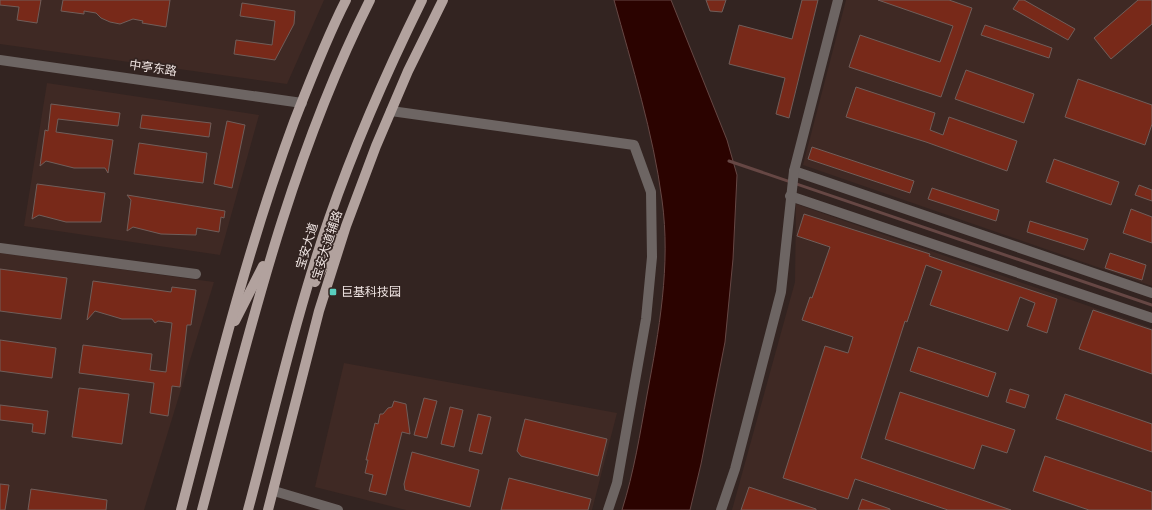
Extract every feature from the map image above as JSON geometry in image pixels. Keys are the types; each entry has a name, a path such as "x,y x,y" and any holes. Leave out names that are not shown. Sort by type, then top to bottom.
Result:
{"main road":[{"path":"181,510 226,340 270,188 333,25 346,0"},
{"path":"202,510 290,195 321,110 353,34 370,0"},
{"name":"宝安大道","path":"248,510 302,306 329,220 359,139 391,63 422,0"},
{"name":"宝安大道辅路","path":"268,510 320,311 354,206 408,71 443,0"},
{"path":"302,306 354,206"},
{"path":"226,340 276,241"}],"street":[{"path":"720,510 735,469 782,292 793,174 838,0"},
{"name":"中亭东路","path":"0,60 302,103"},
{"path":"391,111 634,145 651,192 652,257 646,319 617,483 608,510"},
{"path":"793,174 1152,293"},
{"path":"791,193 1152,318"},
{"path":"0,248 196,274"},
{"path":"274,491 338,510"}],"shaded area":[{"path":"0,0 324,0 287,84 0,44"},
{"path":"614,0 671,0 727,140 737,175 733,259 725,342 701,464 690,510 622,510 636,453 656,347 662,298 665,249 662,200 648,124"},
{"path":"846,0 1152,0 1152,286 803,165"},
{"path":"47,83 259,115 220,255 24,226"},
{"path":"796,204 1152,328 1152,510 732,510 795,282"},
{"path":"0,253 214,282 144,510 0,510"},
{"path":"344,363 617,413 592,510 406,510 315,487"}],"building":[{"path":"0,0 41,0 37,23 17,20 19,7 0,5"},
{"path":"63,0 170,0 166,27 142,23 143,21 133,19 120,24 101,18 96,13 84,11 84,14 61,11"},
{"path":"706,0 726,0 722,12 710,11"},
{"path":"802,0 818,0 789,118 776,114 785,78 729,64 739,25 792,39"},
{"path":"878,0 949,0 972,8 941,97 849,67 860,35 940,62 953,26"},
{"path":"1019,0 1024,0 1075,29 1068,40 1013,9"},
{"path":"1138,0 1152,0 1152,24 1111,59 1094,38"},
{"path":"242,3 295,11 294,24 275,60 234,54 236,40 272,45 275,21 240,16"},
{"path":"985,25 1052,48 1049,58 981,35"},
{"path":"966,70 1034,94 1024,123 955,99"},
{"path":"1078,79 1152,105 1152,124 1145,145 1065,117"},
{"path":"856,87 935,113 930,130 943,135 949,117 1017,141 1007,171 926,142 846,117"},
{"path":"51,104 120,113 118,126 58,119 56,132 113,140 108,173 105,168 74,168 46,161 40,166 45,130 48,131"},
{"path":"142,115 211,123 209,137 140,128"},
{"path":"227,121 245,125 232,188 214,184"},
{"path":"139,143 207,153 203,183 134,174"},
{"path":"812,147 914,181 910,193 808,159"},
{"path":"1054,159 1119,182 1111,205 1046,182"},
{"path":"37,184 105,193 101,222 66,222 39,215 32,219"},
{"path":"1139,185 1152,190 1152,201 1135,195"},
{"path":"932,188 999,210 996,221 928,199"},
{"path":"127,195 225,211 224,218 221,217 219,232 197,228 196,235 161,234 133,227 127,231 131,200"},
{"path":"1131,209 1152,217 1152,243 1123,233"},
{"path":"804,214 930,254 929,256 1057,299 1047,333 1027,326 1035,303 1020,297 1008,331 930,305 942,271 926,265 907,322 905,321 861,458 1011,510 948,510 855,479 848,499 783,478 825,346 848,353 853,337 802,320 810,297 812,298 830,247 797,236"},
{"path":"1030,221 1088,239 1084,250 1027,232"},
{"path":"1110,253 1146,265 1142,280 1105,268"},
{"path":"0,269 67,278 61,319 0,311"},
{"path":"93,281 171,292 172,287 196,290 191,325 187,325 180,387 172,386 168,416 150,413 154,383 79,373 83,345 152,354 150,370 166,372 172,323 158,321 155,323 152,319 122,319 95,311 87,320"},
{"path":"1093,310 1152,330 1152,374 1079,349"},
{"path":"0,340 56,348 52,378 0,371"},
{"path":"918,347 996,373 988,397 910,371"},
{"path":"79,388 129,394 122,444 72,437"},
{"path":"1010,389 1029,395 1025,408 1006,402"},
{"path":"900,392 1015,430 1007,453 982,445 974,469 885,439"},
{"path":"1065,394 1152,424 1152,452 1056,419"},
{"path":"424,398 437,401 427,438 414,435"},
{"path":"394,401 406,404 410,434 402,432 386,495 369,491 373,475 365,473 368,460 366,460 375,423 378,424 380,414 383,414 388,408 392,407"},
{"path":"0,405 48,411 45,434 32,432 33,424 0,420"},
{"path":"450,407 463,410 454,447 441,444"},
{"path":"478,414 491,417 482,454 469,451"},
{"path":"525,419 607,439 598,476 521,456 517,451"},
{"path":"412,452 479,470 470,507 405,490 404,484"},
{"path":"1045,456 1152,492 1152,510 1089,510 1033,491"},
{"path":"509,478 591,499 588,510 501,510"},
{"path":"0,484 9,485 5,510 0,510"},
{"path":"749,487 816,509 816,510 741,510"},
{"path":"31,489 107,500 106,510 28,510"},
{"path":"862,499 890,509 890,510 858,510"}],"waterway":[{"path":"729,161 1152,305"}],"place":[{"name":"巨基科技园","path":"333,292"}]}
